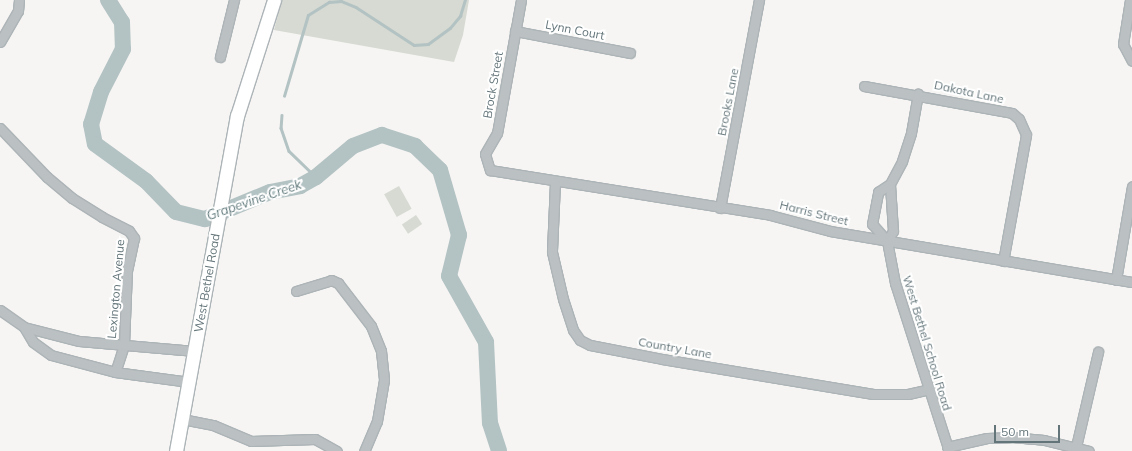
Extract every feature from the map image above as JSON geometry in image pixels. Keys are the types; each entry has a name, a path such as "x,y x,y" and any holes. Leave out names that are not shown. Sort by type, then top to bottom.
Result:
{"main road":[{"name":"West Bethel Road","path":"176,451 238,116 274,0"}],"street":[{"path":"0,42 18,11 19,0"},
{"path":"220,57 234,0"},
{"name":"Brock Street","path":"490,170 485,154 497,133 521,0"},
{"name":"Brooks Lane","path":"720,208 759,0"},
{"path":"1130,0 1123,44 1132,61"},
{"name":"Lynn Court","path":"515,32 630,53"},
{"name":"Dakota Lane","path":"864,86 918,94 1012,113 1024,126 1026,135 1003,261"},
{"path":"890,184 893,231 887,241 872,224 878,192 890,184 902,161 911,133 918,94"},
{"name":"Lexington Avenue","path":"0,128 47,177 72,198 102,217 129,231 134,238 127,270 124,345 114,372"},
{"name":"Harris Street","path":"490,170 555,182 770,215 830,231 1132,282"},
{"name":"Country Lane","path":"555,182 550,244 554,268 573,330 580,340 590,345 873,394 908,394 929,389"},
{"path":"1116,280 1132,186"},
{"name":"West Bethel School Road","path":"887,241 895,284 948,449"},
{"path":"296,291 331,280 338,284 371,326 381,351 384,380 377,422 364,451"},
{"path":"0,310 24,327 80,341 195,350"},
{"path":"24,327 33,342 51,355 114,372 189,382"},
{"path":"1076,449 1098,352"},
{"path":"182,419 213,425 251,441 315,439 337,451"},
{"path":"948,449 987,438 1012,437 1044,440 1089,451"}],"shaded area":[{"path":"282,0 469,0 463,35 454,62 274,30"},
{"path":"399,186 412,209 397,217 384,194"},
{"path":"416,215 422,224 408,234 402,225"}],"waterway":[{"name":"Grapevine Creek","path":"108,0 122,22 123,49 101,92 91,124 95,144 146,181 176,212 205,219 270,192 300,186 316,177 353,146 382,135 415,146 440,170 459,235 449,276 486,342 490,423 499,451"},
{"path":"284,96 308,15 329,2 341,1 356,7 414,45 428,44 450,28 460,16 465,0"},
{"path":"282,115 281,128 289,151 316,177"}]}
